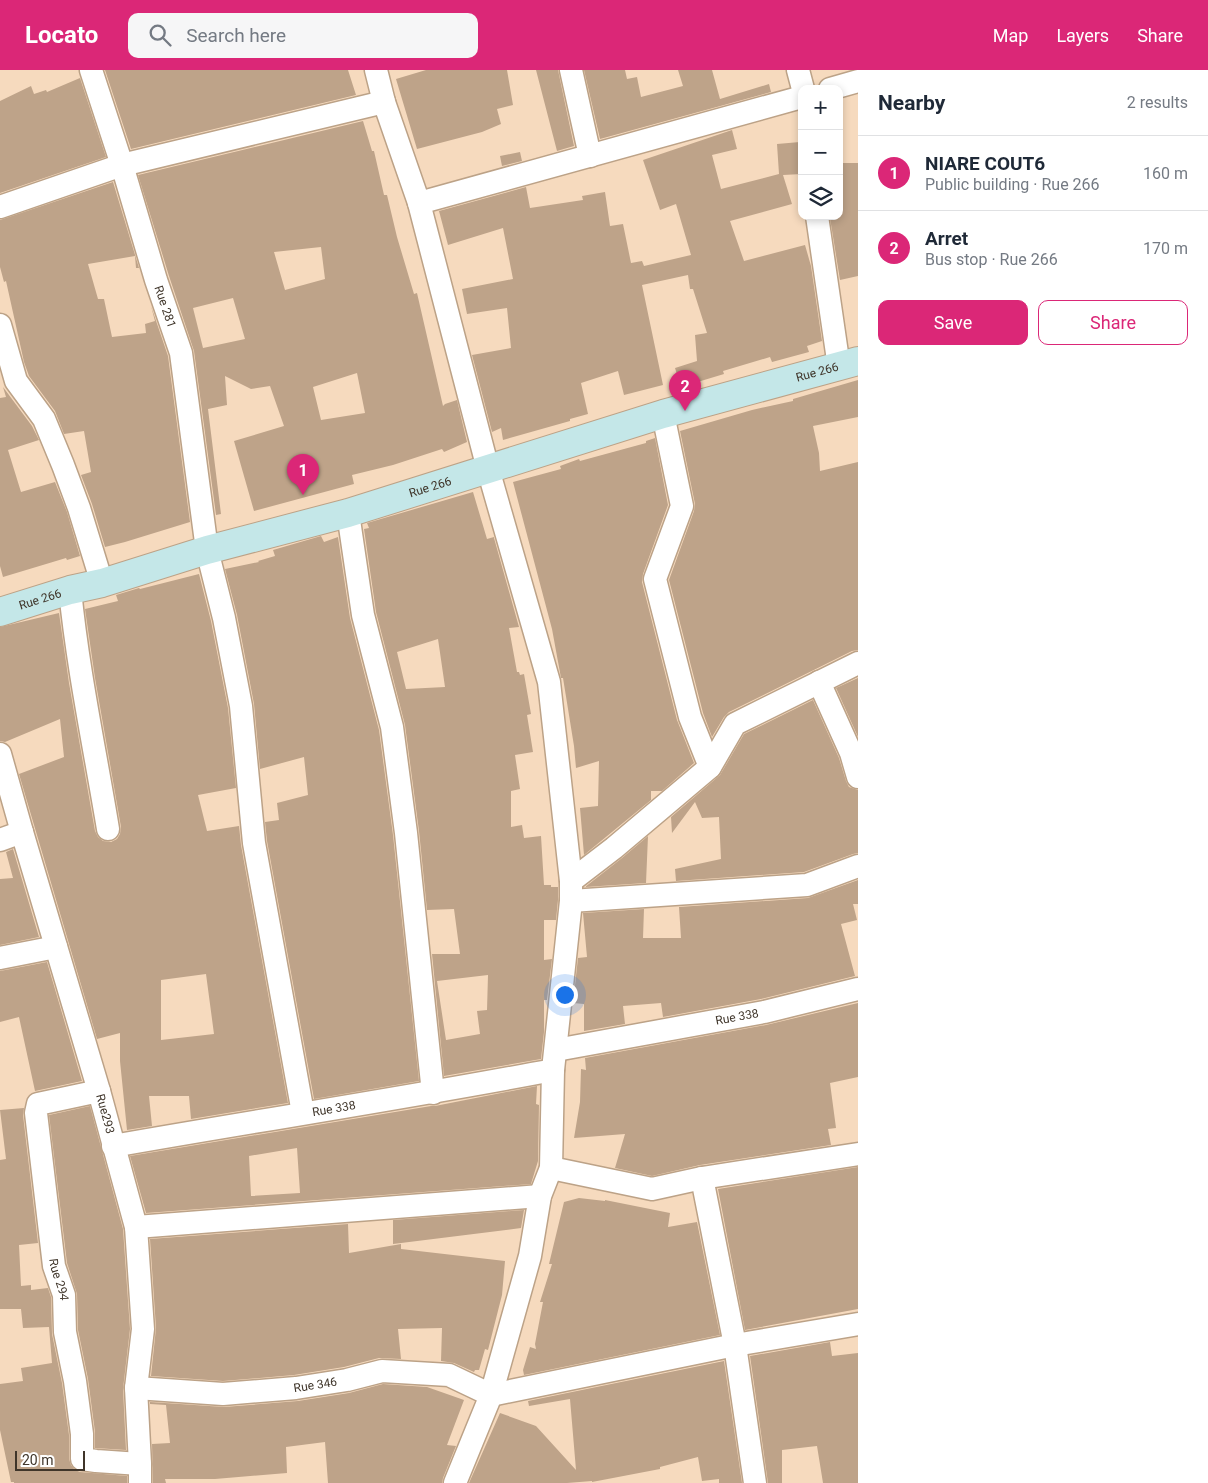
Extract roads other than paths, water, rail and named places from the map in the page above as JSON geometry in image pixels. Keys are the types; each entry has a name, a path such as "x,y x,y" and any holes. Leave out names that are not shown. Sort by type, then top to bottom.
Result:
{"main road":[{"name":"Rue 266","path":"0,612 207,550 348,513 663,414 848,364"}],"street":[{"name":"Rue 281","path":"91,70 122,165 156,280 181,353 207,550 224,618 241,706 254,843 304,1113"},
{"path":"376,70 384,102 420,203 488,469 549,682 571,891 554,1060 551,1168 540,1196 530,1256 490,1395 455,1483"},
{"path":"571,70 590,156"},
{"path":"798,70 802,85"},
{"path":"843,85 858,81"},
{"path":"420,203 798,98"},
{"path":"0,207 122,165 384,102"},
{"path":"818,220 848,364"},
{"path":"0,325 16,381 44,419 63,466 79,508 102,583"},
{"path":"663,414 682,506 655,579 690,717 710,767"},
{"path":"348,513 363,615 392,727 406,833 433,1093"},
{"path":"70,590 74,636 108,830"},
{"path":"571,891 621,842 710,767 735,724 858,663"},
{"path":"819,682 851,753 858,777"},
{"name":"Rue293","path":"0,754 99,1091 136,1227 143,1328 136,1388 140,1474"},
{"path":"0,840 22,832"},
{"path":"571,891 807,885 858,866"},
{"path":"0,958 56,947"},
{"name":"Rue 338","path":"113,1146 433,1093 554,1060 764,1012 858,988"},
{"name":"Rue 294","path":"99,1091 38,1104 36,1113 54,1266 64,1295 65,1332 75,1381 82,1434 82,1459 140,1474"},
{"path":"551,1168 652,1189 702,1178 858,1154"},
{"path":"702,1178 735,1345 755,1483"},
{"path":"136,1227 540,1196"},
{"path":"490,1395 735,1345 858,1324"},
{"name":"Rue 346","path":"136,1388 223,1394 296,1388 346,1380 382,1371 449,1375 490,1395"}],"place":[{"name":"Arret","path":"685,411"},
{"name":"NIARE COUT6","path":"303,495"}]}
